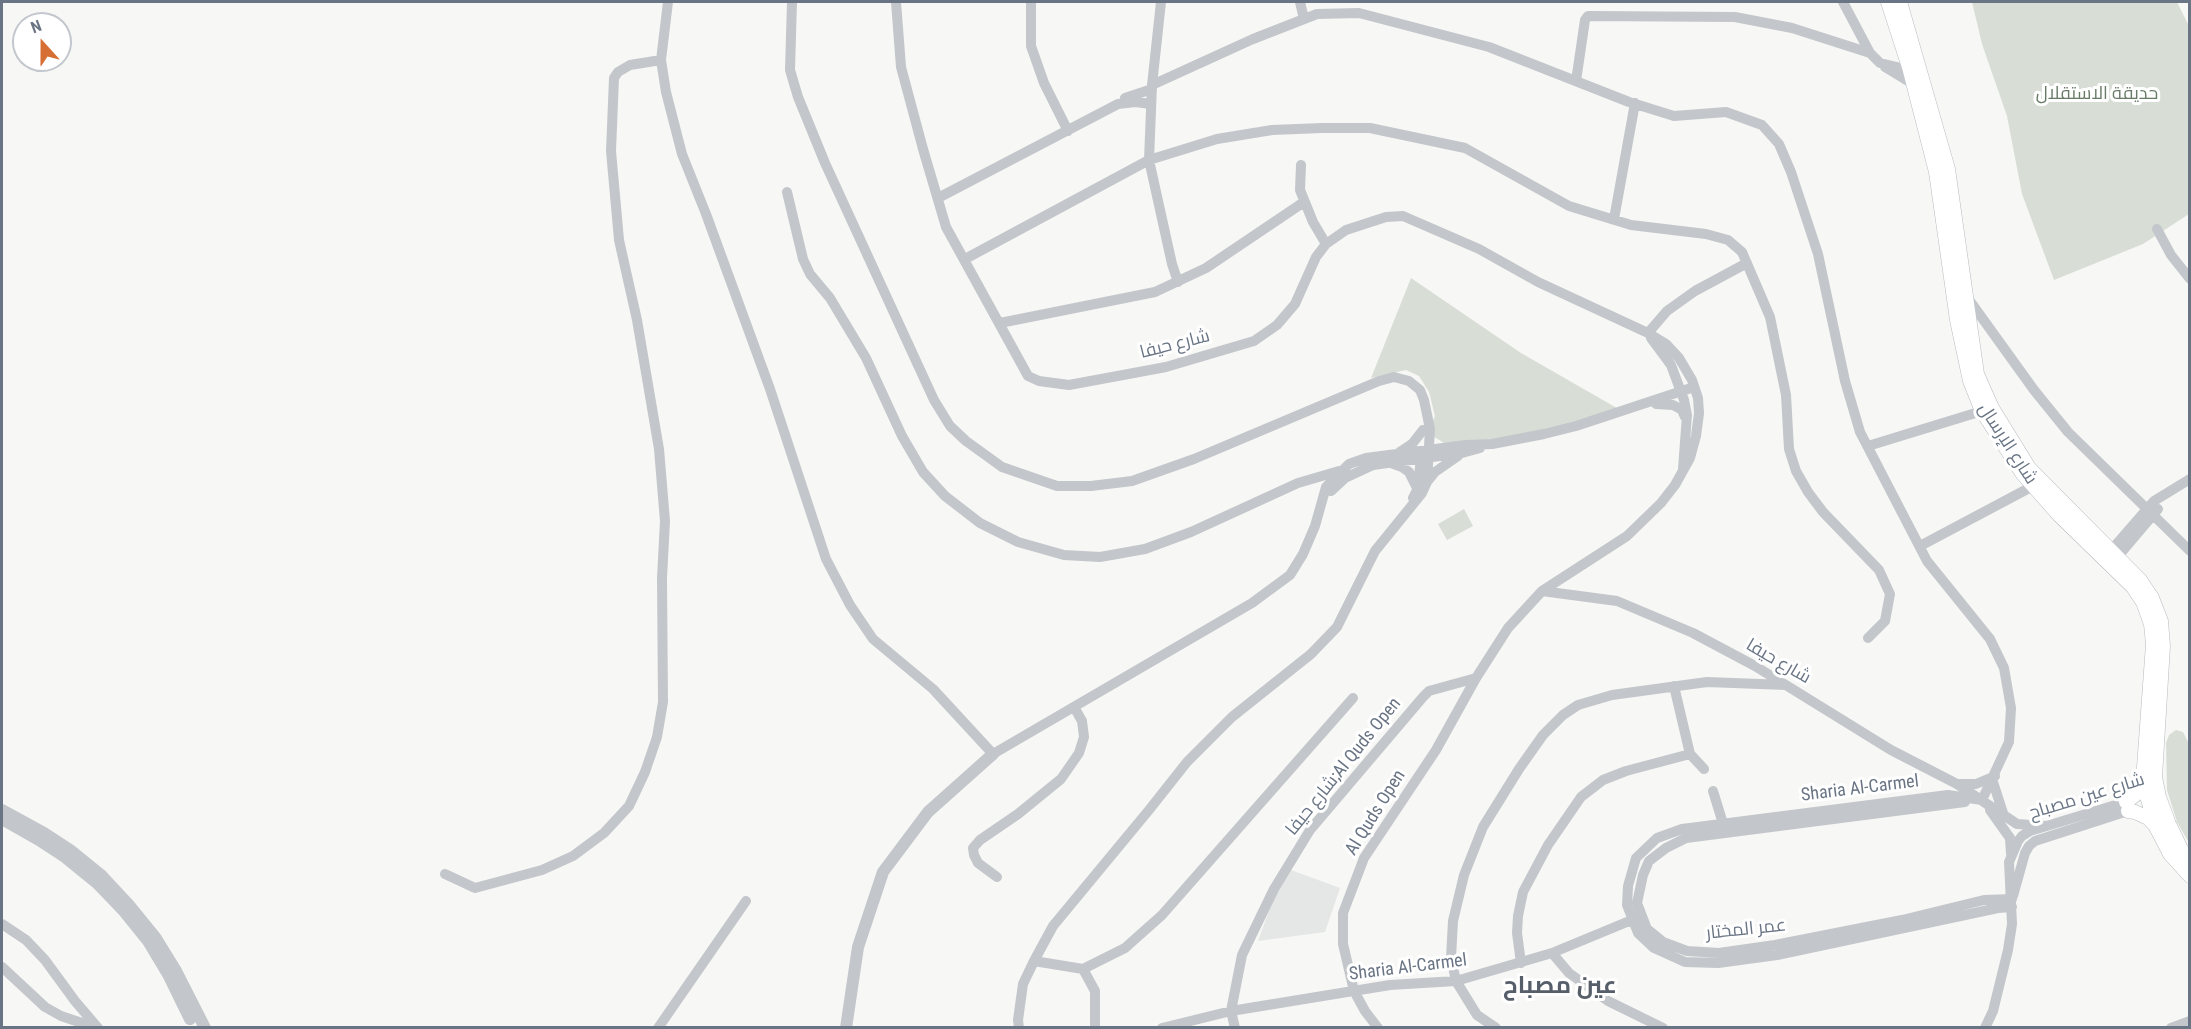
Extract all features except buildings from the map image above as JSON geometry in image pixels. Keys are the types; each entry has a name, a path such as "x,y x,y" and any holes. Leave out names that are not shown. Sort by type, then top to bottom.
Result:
{"main road":[{"name":"شارع الإرسال","path":"1888,2 1909,67 1936,172 1961,342 1970,381 1982,411 2033,486 2059,515 2146,589 2161,621 2163,646 2155,777 2151,795 2155,825 2170,855 2190,876"},
{"name":"شارع الإرسال","path":"1900,2 1948,169 1977,374 1992,408 2029,468 2111,557"},
{"path":"2151,795 2139,792 2127,807 2148,818 2155,825"},
{"name":"شارع الإرسال","path":"2151,795 2181,849 2190,859"}],"street":[{"path":"668,2 661,60 681,154 706,214 770,389 826,559 850,605 873,639 933,689 993,754"},
{"path":"792,2 790,70 798,97 825,163 934,400 950,426 958,434 1002,467 1057,486 1091,486 1132,481 1194,459 1379,381 1394,378 1409,381 1420,390 1426,407 1426,482 1422,493 1375,551 1337,627 1311,654 1233,717 1187,762 1053,926 1023,984 1019,1028"},
{"name":"شارع حيفا","path":"896,2 902,67 946,227 966,259 1028,376 1039,381 1069,385 1166,367 1254,341 1277,325 1295,304 1316,256 1326,244 1346,230 1386,217 1403,216 1479,249 1538,282 1648,333 1666,344 1679,358 1694,387 1700,412 1690,458 1675,485 1661,503 1627,536 1542,591 1508,628"},
{"path":"1031,2 1031,46 1044,82 1068,131"},
{"path":"1161,2 1152,87 1149,160 1178,282"},
{"path":"1300,2 1304,19"},
{"path":"1843,2 1870,53 1890,71 1913,84"},
{"path":"1118,104 1120,100 1130,95 1152,87 1242,43 1317,14 1360,7 1489,48 1635,104 1674,116 1726,112 1762,125 1779,144 1791,172 1818,254 1845,381 1860,432 1928,561 1990,639 2004,668 2011,708 2009,742 1994,779 1982,800"},
{"path":"1576,81 1585,20 1588,16 1735,17 1792,28 1870,53"},
{"path":"1880,63 1898,60 1903,50"},
{"path":"445,874 475,888 542,870 573,856 604,833 629,806 645,772 657,737 663,702 664,521 659,449 637,320 619,240 611,151 614,78 618,72 630,65 661,60"},
{"path":"1880,63 1901,68 1909,67"},
{"path":"938,198 1118,104 1135,102 1151,104"},
{"path":"1614,219 1635,104"},
{"path":"966,259 1149,160 1217,140 1272,130 1322,128 1370,128 1465,148 1569,206 1631,225 1706,234 1728,240 1742,252 1770,317 1786,394 1790,449 1796,471 1823,512 1879,570 1890,594 1884,621 1868,638"},
{"path":"1301,165 1300,190 1313,222 1326,244"},
{"path":"788,192 803,259 810,274 830,298 866,358 902,436 923,472 945,496 980,523 1018,542 1064,555 1100,557 1145,549 1191,532 1298,483 1340,471"},
{"path":"1000,323 1155,292 1206,268 1304,202"},
{"path":"2157,230 2171,255 2190,279"},
{"path":"1648,333 1667,311 1747,263"},
{"path":"1966,296 2034,390 2068,432 2190,550"},
{"name":"شارع حيفا","path":"1648,333 1671,365 1681,391 1686,418 1683,470"},
{"path":"1643,404 1660,396 1672,382 1671,365"},
{"path":"846,1028 858,947 883,872 928,812 993,754 1252,603 1284,580 1303,555 1315,526 1326,487 1349,464 1366,458 1462,453 1492,444 1576,426 1694,387"},
{"path":"1643,404 1673,405 1682,410 1686,418"},
{"path":"1868,446 1982,411"},
{"path":"1426,430 1440,445 1451,447"},
{"path":"1320,506 1345,478 1394,458 1426,430"},
{"path":"1425,455 1451,447 1492,444"},
{"path":"1426,482 1462,453"},
{"path":"1402,517 1417,490 1425,455"},
{"path":"1394,458 1409,472 1417,490"},
{"path":"2111,557 2150,512 2154,501 2190,479"},
{"path":"1920,546 2033,486"},
{"name":"شارع حيفا","path":"1542,591 1617,601 1693,633 1755,666 1891,750 1952,782 2017,824 2046,826"},
{"name":"Al Quds Open","path":"1378,1028 1354,991 1343,944 1343,913 1364,858 1436,750 1476,678 1508,628"},
{"name":"شارع حيفا;Al Quds Open","path":"1231,1011 1242,955 1274,889 1310,830 1429,691 1476,678"},
{"path":"1496,1028 1477,1015 1456,981 1451,958 1452,921 1464,875 1483,827 1543,735 1563,715 1593,700 1622,693 1707,682 1786,685"},
{"path":"1674,686 1690,754 1704,769"},
{"path":"1034,961 1083,969 1125,948 1162,915 1353,698"},
{"path":"997,877 978,863 974,855 974,848 980,840 1018,814 1061,779 1079,753 1084,737 1082,721 1074,707"},
{"path":"1521,963 1517,933 1523,892 1548,845 1581,797 1603,780 1626,771 1690,754"},
{"path":"1948,795 1952,782 1976,784 1994,779"},
{"path":"1994,779 2004,816"},
{"path":"1713,791 1724,828 1982,800"},
{"name":"Sharia Al-Carmel","path":"1982,800 1948,795 1724,828 1682,829 1657,838 1636,858 1628,886 1627,905 1637,917 1638,933 1654,948 1685,962 1718,963 1777,955 2012,903"},
{"name":"شارع عين مصباح","path":"1985,1028 1993,1011 2008,950 2012,903 2025,853 2029,846 2035,841 2127,807 2151,795"},
{"path":"1982,800 2014,839 2035,841"},
{"name":"شارع عين مصباح","path":"2012,903 2009,881 2014,839 2046,826 2127,807"},
{"path":"2,810 70,850 102,876 155,937 176,971 205,1028"},
{"path":"2,819 64,857 97,883 123,910 148,941 169,975 195,1028"},
{"path":"1984,900 1998,893 2009,881"},
{"name":"عمر المختار","path":"1637,917 1663,942 1687,951 1719,952 1775,945 1902,920 1984,900 2012,903"},
{"path":"658,1028 746,902"},
{"name":"Sharia Al-Carmel","path":"1231,1011 1354,991 1426,982 1456,981 1552,953 1637,917"},
{"path":"2,924 26,940 45,960 98,1028"},
{"path":"1552,953 1569,973 1608,1001 1663,1028"},
{"path":"2,967 45,1007 61,1016 98,1028"},
{"path":"1083,969 1095,991 1095,1028"},
{"path":"1162,1028 1231,1011 1235,1028"},
{"path":"1992,1028 1993,1011"},
{"path":"2171,1028 2190,1021"}],"shaded area":[{"path":"1291,870 1340,888 1325,932 1258,941 1274,897"}],"green space":[{"name":"حديقة الاستقلال","path":"1972,2 2177,2 2189,26 2189,214 2143,244 2054,280 2022,194 2007,116 1982,44"},
{"path":"1411,278 1521,353 1622,411 1562,430 1451,447 1431,435 1430,429 1435,416 1429,392 1419,376 1406,370 1371,378"},
{"path":"1464,509 1473,526 1447,540 1438,524"},
{"path":"2176,730 2183,732 2189,744 2189,843 2177,822 2167,790 2166,743 2169,735"}],"district":[{"name":"عين مصباح","path":"1560,987"}]}
